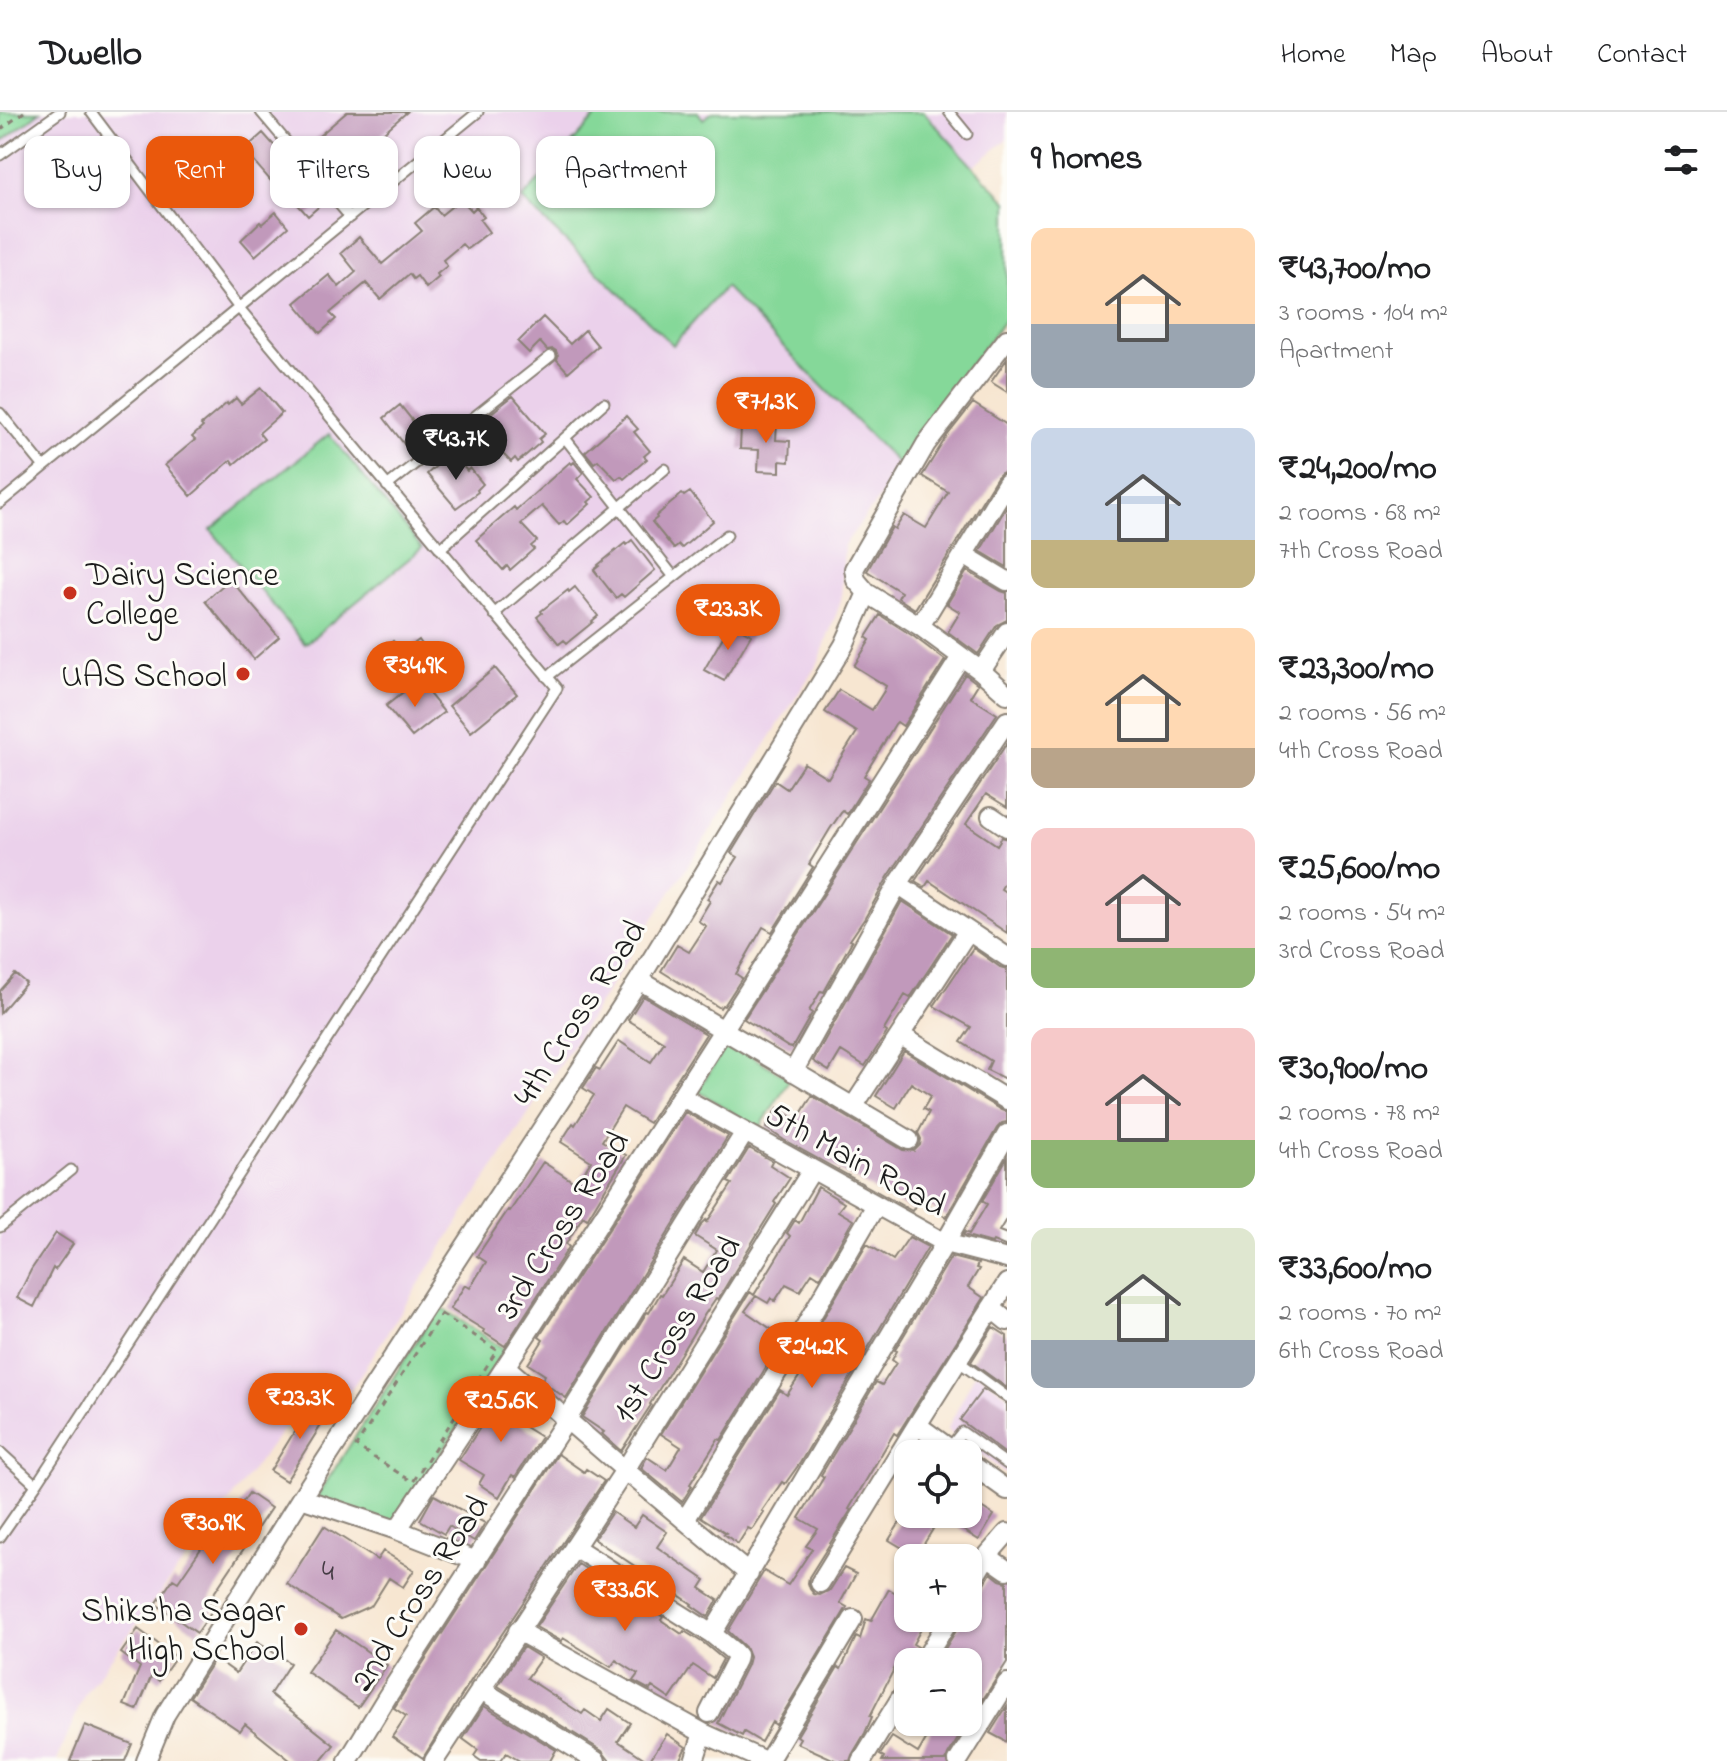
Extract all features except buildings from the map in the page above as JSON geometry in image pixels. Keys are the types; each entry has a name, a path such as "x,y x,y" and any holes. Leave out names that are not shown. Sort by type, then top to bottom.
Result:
{"street":[{"path":"1007,339 926,444 854,569 856,580 867,593 920,626 1007,694"},
{"path":"920,626 1007,483"},
{"path":"964,555 1007,581"},
{"name":"4th Cross Road","path":"146,1761 165,1715 301,1498 639,980 844,645 867,593"},
{"path":"981,671 1007,632"},
{"name":"3rd Cross Road","path":"397,1530 682,1097 961,657"},
{"path":"793,1072 898,884 1007,721"},
{"path":"991,816 1007,827"},
{"path":"898,884 1007,957"},
{"path":"853,1107 968,931"},
{"path":"639,980 909,1140"},
{"path":"900,1035 1007,1100"},
{"name":"5th Main Road","path":"682,1097 945,1243 1007,1259"},
{"name":"2nd Cross Road","path":"348,1761 567,1419 745,1132"},
{"path":"712,1634 1007,1134"},
{"name":"1st Cross Road","path":"433,1761 625,1470 812,1170"},
{"path":"685,1520 793,1347 876,1205"},
{"path":"820,1583 1007,1283"},
{"path":"991,1308 1007,1321"},
{"path":"506,1367 749,1574"},
{"path":"917,1425 938,1440"},
{"path":"982,1472 1007,1490"},
{"path":"301,1498 397,1530 476,1561"},
{"path":"982,1564 1007,1533"},
{"path":"574,1547 712,1634 737,1655 709,1713"},
{"path":"987,1556 1007,1570"},
{"path":"518,1631 703,1733 767,1761 853,1619"},
{"path":"958,1761 1007,1683"},
{"path":"480,1689 596,1761"},
{"path":"862,1761 894,1709"},
{"path":"694,1761 703,1733"}],"lane":[{"path":"0,155 60,112"},
{"path":"0,1537 557,688 239,308 91,112"},
{"path":"261,112 350,217"},
{"path":"0,503 478,112"},
{"path":"949,112 967,134"},
{"path":"387,486 551,356"},
{"path":"440,549 604,403"},
{"path":"0,413 44,467"},
{"path":"565,438 674,577"},
{"path":"494,614 665,469"},
{"path":"547,677 727,535"},
{"path":"0,1227 71,1170"},
{"path":"958,1361 1007,1397"},
{"path":"958,1440 962,1432 973,1440"},
{"path":"982,1446 1007,1464"},
{"path":"0,1452 36,1485"}],"path":[{"path":"0,130 24,112"},
{"path":"441,1314 497,1350 413,1482 356,1446 441,1314"}],"shaded area":[{"path":"0,112 1007,112 1007,139 973,167 1007,201 1007,317 969,367 902,468 844,545 841,601 818,663 341,1405 314,1388 85,1693 57,1761 0,1761"},
{"path":"976,1372 1007,1395 1007,1474 982,1456 982,1440 961,1440 947,1430"}],"green space":[{"path":"0,112 40,112 0,143"},
{"path":"600,112 698,112 703,119 713,112 924,112 1007,201 1007,317 969,367 902,468 725,287 673,345 522,199 536,183 536,208 715,208 715,136 578,136"},
{"path":"329,434 422,548 305,644 211,530"},
{"path":"728,1042 790,1079 759,1129 698,1091"},
{"path":"439,1306 507,1351 395,1524 316,1498"}],"place":[{"name":"Dairy Science College","path":"70,593"},
{"name":"UAS School","path":"243,674"},
{"name":"Shiksha Sagar High School","path":"301,1629"}]}
